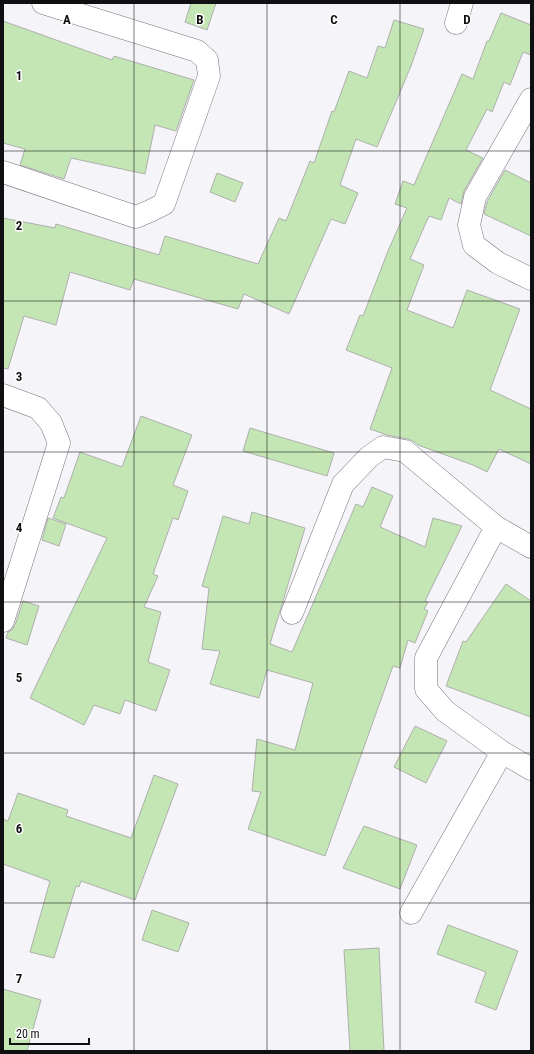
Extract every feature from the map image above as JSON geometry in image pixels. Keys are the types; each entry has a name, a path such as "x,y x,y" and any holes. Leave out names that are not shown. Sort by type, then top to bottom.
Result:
{"street":[{"path":"3,172 136,217 150,211 164,204 209,76 207,60 197,51 43,3"},
{"path":"531,99 475,197 469,225 474,245 498,263 531,279"},
{"path":"3,395 38,408 51,423 59,443 3,620"},
{"path":"292,613 343,484 369,457 383,447 404,452 496,527 531,547"},
{"path":"496,527 426,658 426,689 445,711 502,752 531,769"},
{"path":"411,913 502,752"}],"building":[{"path":"191,3 216,3 207,30 185,22"},
{"path":"501,13 531,25 531,55 523,52 510,85 504,82 492,112 487,109 466,150 483,158 464,191 461,204 449,198 441,220 429,216 410,259 424,265 407,310 453,328 467,290 520,309 490,390 531,409 531,464 499,449 487,472 473,465 418,445 408,439 387,435 370,429 392,368 346,350 360,315 363,316 388,251 407,208 395,204 403,181 414,185 462,74 473,79 487,41 489,41"},
{"path":"394,20 424,29 411,66 377,147 356,139 340,185 358,193 345,224 331,219 289,314 244,294 238,309 134,279 130,290 70,272 56,325 24,316 8,369 3,368 3,218 55,228 56,224 159,255 165,236 258,264 279,218 286,221 310,161 314,163 332,111 334,112 349,71 367,78 378,46 385,48"},
{"path":"3,21 112,60 114,56 194,80 176,131 155,125 145,174 71,158 64,179 20,165 25,149 3,143"},
{"path":"505,170 531,183 531,236 484,214 487,202"},
{"path":"217,173 243,183 235,202 210,192"},
{"path":"141,416 192,435 173,485 188,491 178,520 173,518 153,574 158,576 144,607 161,612 148,662 170,670 156,711 125,700 120,714 94,705 84,725 30,698 107,538 53,518 61,497 64,498 80,452 122,467"},
{"path":"250,428 334,453 327,476 243,451"},
{"path":"372,487 393,496 380,527 425,547 433,518 462,526 425,601 428,602 424,609 428,611 415,643 408,640 400,668 393,666 325,856 248,829 261,792 252,791 257,739 295,750 313,683 267,670 259,698 210,684 220,651 202,649 209,588 202,586 223,516 249,524 252,512 305,528 270,644 292,652 356,504 363,507"},
{"path":"48,518 66,524 59,546 42,540"},
{"path":"506,584 531,601 531,717 446,686 463,641 466,642"},
{"path":"23,601 39,606 27,645 6,638 8,632 12,630 15,625"},
{"path":"415,726 447,741 426,783 394,767"},
{"path":"154,775 178,784 135,900 81,881 79,887 76,886 54,958 30,952 50,881 3,864 3,819 8,821 18,793 68,810 66,816 131,838"},
{"path":"364,826 417,845 400,889 343,868"},
{"path":"152,910 189,923 178,952 142,940"},
{"path":"448,925 518,951 496,1010 475,1002 486,972 437,954"},
{"path":"379,948 384,1051 350,1051 344,950"},
{"path":"3,989 41,1000 27,1051 3,1051"}]}
